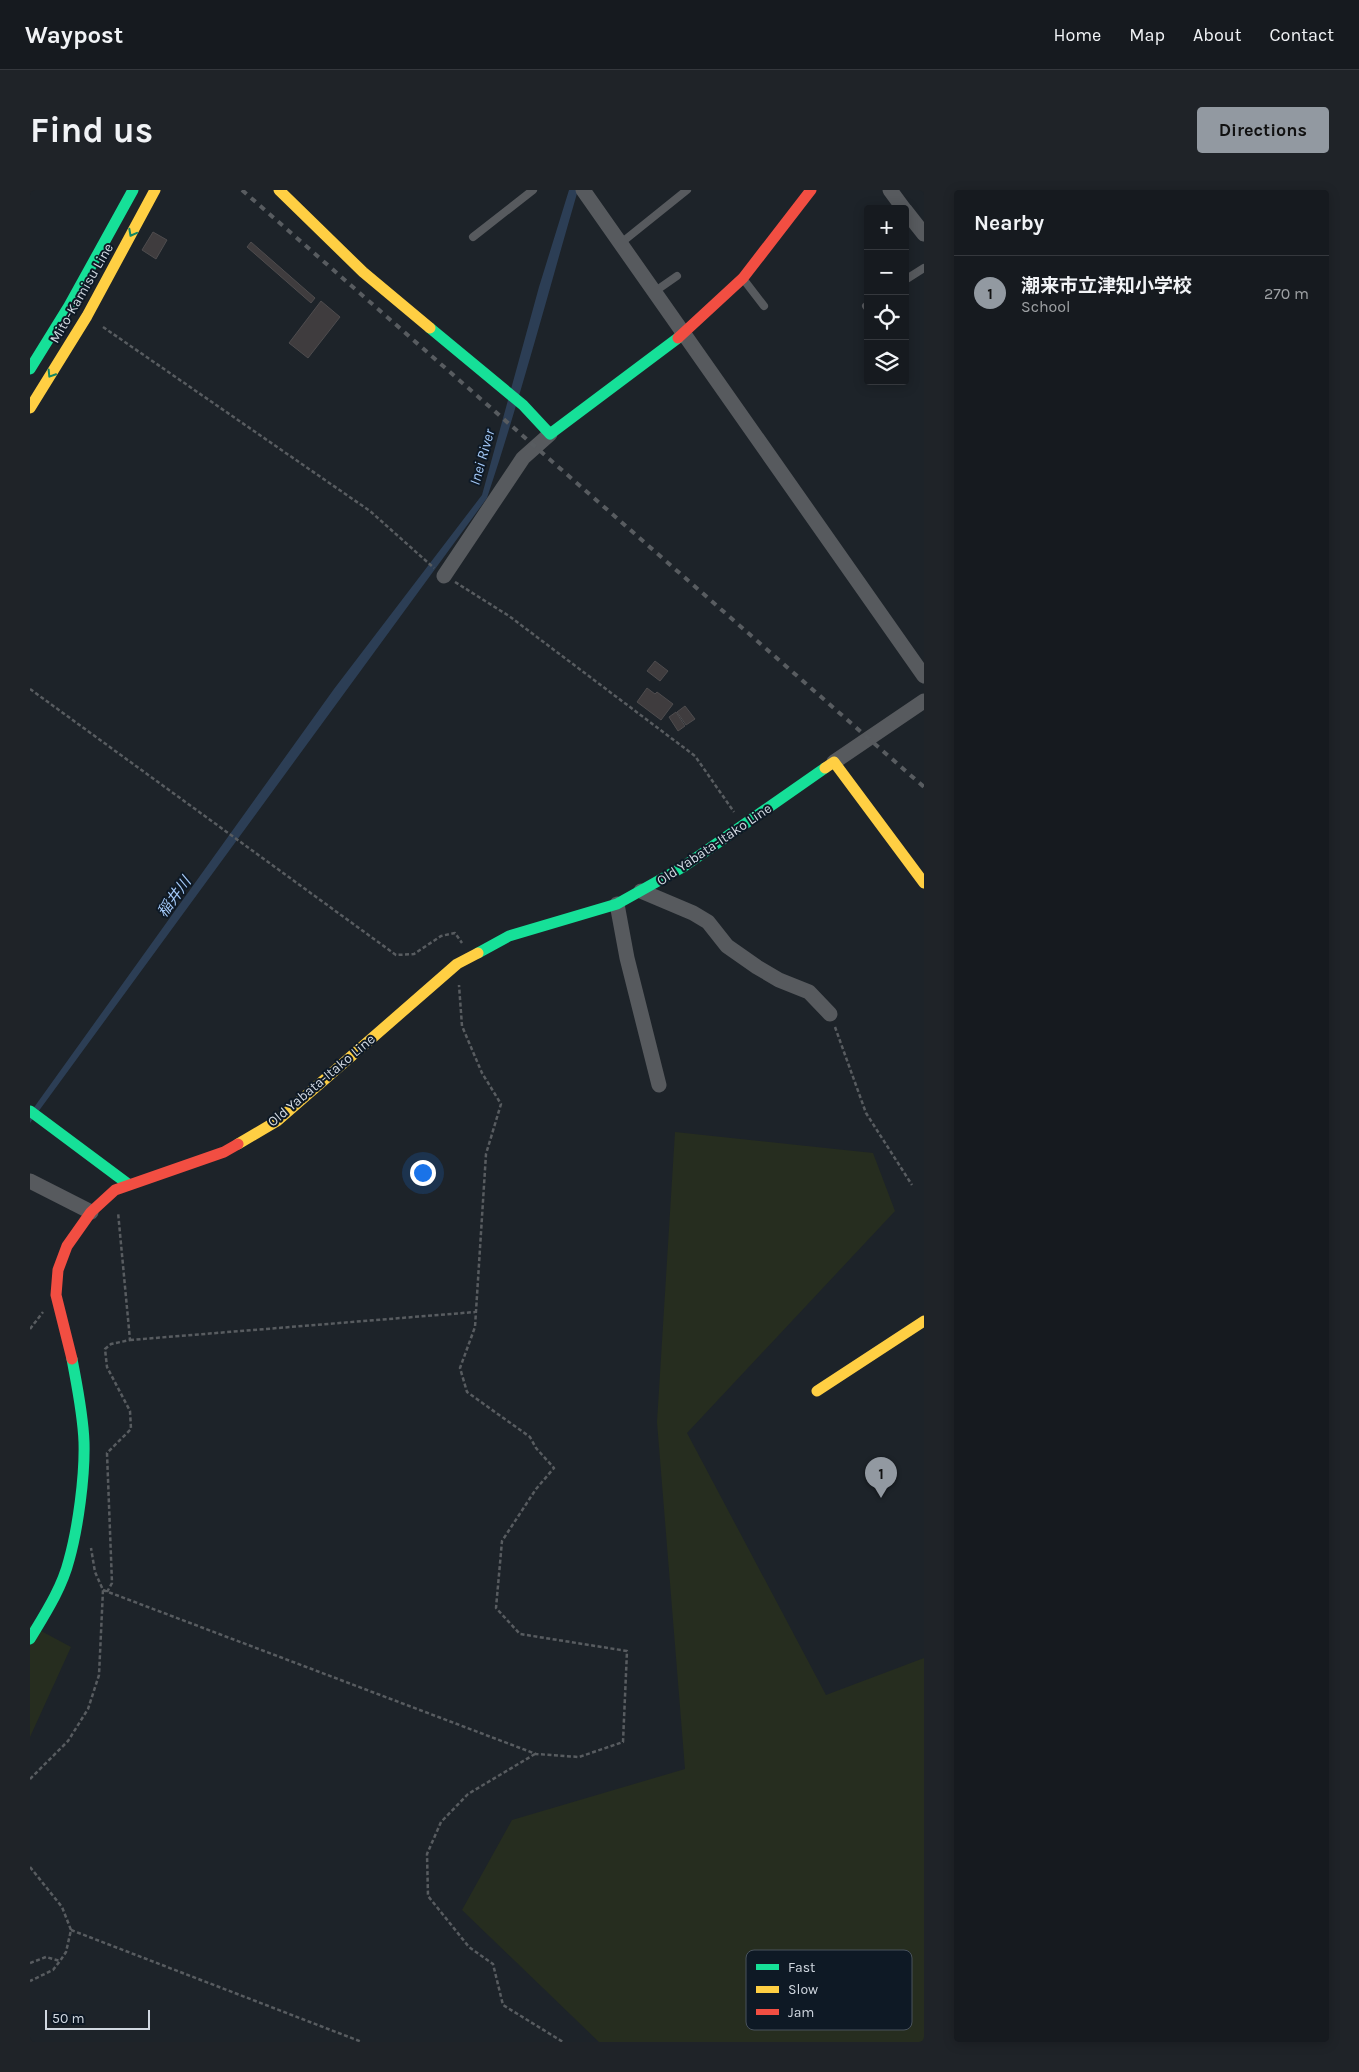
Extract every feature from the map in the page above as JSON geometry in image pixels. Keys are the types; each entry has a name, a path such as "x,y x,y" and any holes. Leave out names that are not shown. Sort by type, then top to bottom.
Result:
{"street":[{"name":"Mito-Kamisu Line","path":"30,369 69,306 132,190"},
{"name":"Mito-Kamisu Line","path":"30,408 87,316 155,190"},
{"path":"279,190 363,272 522,405 550,434"},
{"path":"441,573 523,458 550,434 684,333 743,278 811,190"},
{"path":"890,190 902,205"},
{"path":"587,191 654,292 924,676"},
{"path":"909,214 924,234"},
{"name":"Old Yabata-Itako Line","path":"30,1639 50,1606 69,1561 80,1507 84,1443 81,1407 72,1360 56,1296 58,1270 67,1246 91,1212 115,1190 224,1152 277,1121 457,964 509,936 617,904 641,891 683,867 924,701"},
{"path":"834,762 924,883"},
{"path":"641,891 693,913 708,922 728,946 757,968 779,980 809,992 830,1014"},
{"path":"617,904 627,958 659,1085"},
{"path":"34,1114 128,1184"},
{"path":"30,1181 91,1212"},
{"path":"817,1391 924,1321"}],"lane":[{"path":"472,237 532,190"},
{"path":"621,244 687,190"},
{"path":"909,277 924,268"},
{"path":"654,292 677,276"},
{"path":"743,278 764,306"}],"path":[{"path":"87,316 370,511 441,573 509,616 695,756 743,825"},
{"path":"30,689 396,955 414,954 441,936 455,933 472,956"},
{"path":"103,1590 536,1754 579,1758 623,1742 627,1652 520,1634 496,1608 502,1541 536,1489 554,1468 536,1448 530,1438 467,1392 460,1368 475,1327 486,1154 501,1104 482,1073 462,1026 457,964"},
{"path":"830,1014 866,1114 912,1185"},
{"path":"115,1190 130,1340"},
{"path":"108,1592 112,1582 107,1453 131,1429 130,1411 107,1367 105,1349 111,1344 130,1340 475,1312"},
{"path":"30,1779 68,1741 88,1709 99,1675 103,1590 95,1572 89,1540"},
{"path":"536,1754 468,1794 441,1822 428,1854 428,1896 469,1947 493,1964 503,2005 563,2042"},
{"path":"30,1867 62,1907 71,1930 66,1952 53,1970 30,1980"},
{"path":"71,1930 362,2042"},
{"path":"30,1963 46,1957 60,1961"}],"green space":[{"path":"675,1132 873,1153 895,1211 687,1433 826,1695 924,1658 924,2042 599,2042 462,1910 512,1820 685,1769 657,1422"},
{"path":"30,1625 71,1647 30,1737"}],"water":[{"path":"569,190 578,190 523,383 487,498 30,1123 30,1113 334,689 482,495 539,287"}],"building":[{"path":"153,232 167,240 156,259 142,250"},
{"path":"251,242 315,298 311,303 247,247"},
{"path":"321,301 340,317 308,358 289,343"},
{"path":"655,661 668,671 660,681 647,671"},
{"path":"647,688 655,694 657,692 673,704 661,720 637,702"},
{"path":"685,706 695,719 686,725 677,712"},
{"path":"676,712 685,726 678,731 669,717"}],"railway":[{"path":"242,190 924,787"}],"traffic: fast":[{"path":"30,369 69,306 133,190"},
{"path":"430,328 523,405 550,434 678,338"},
{"path":"478,953 509,936 617,904 683,867 825,768"},
{"path":"30,1111 128,1184"},
{"path":"30,1639 62,1581 78,1518 84,1442 72,1359"}],"traffic: slow":[{"path":"30,408 87,316 155,190"},
{"path":"279,190 363,272 430,328"},
{"path":"825,768 834,762 924,883"},
{"path":"238,1144 277,1121 457,964 478,953"},
{"path":"817,1391 924,1321"}],"traffic: jam":[{"path":"678,338 743,278 811,190"},
{"path":"72,1359 56,1295 58,1270 67,1246 91,1212 115,1190 224,1152 238,1144"}],"place":[{"name":"潮来市立津知小学校","path":"881,1498"}],"water label":[{"name":"Inei River","path":"482,457"},
{"name":"稲井川","path":"174,897"}]}
